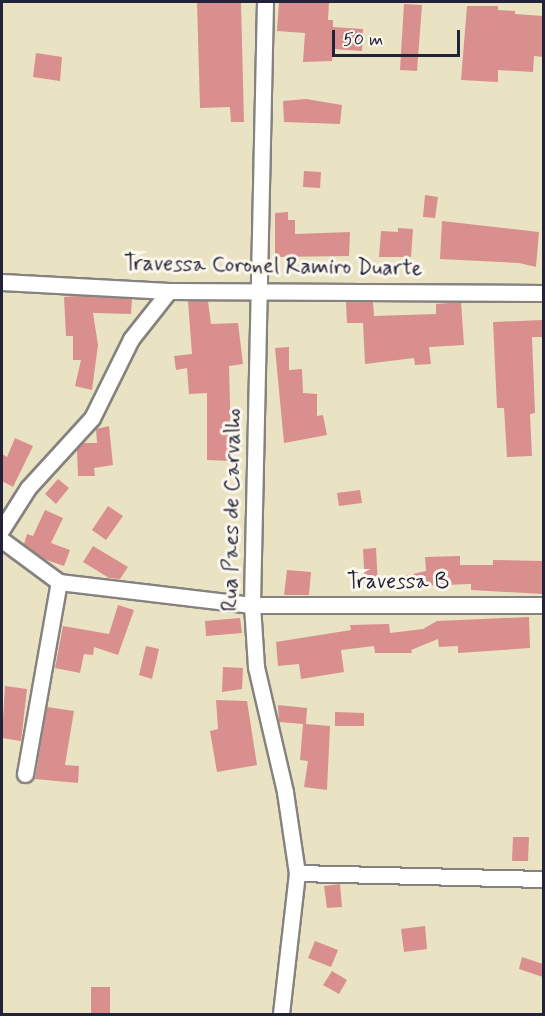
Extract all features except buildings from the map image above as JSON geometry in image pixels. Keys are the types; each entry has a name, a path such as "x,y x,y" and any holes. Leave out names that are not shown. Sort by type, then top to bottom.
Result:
{"street":[{"name":"Rua Paes de Carvalho","path":"265,2 261,290 252,605 256,667 285,792 297,873 281,1014"},
{"name":"Travessa Coronel Ramiro Duarte","path":"2,282 169,291 543,293"},
{"path":"2,530 28,488 93,418 131,339 169,291"},
{"path":"2,540 59,582 25,774"},
{"name":"Travessa B","path":"59,582 252,605 543,605"},
{"path":"297,873 543,879"}]}
